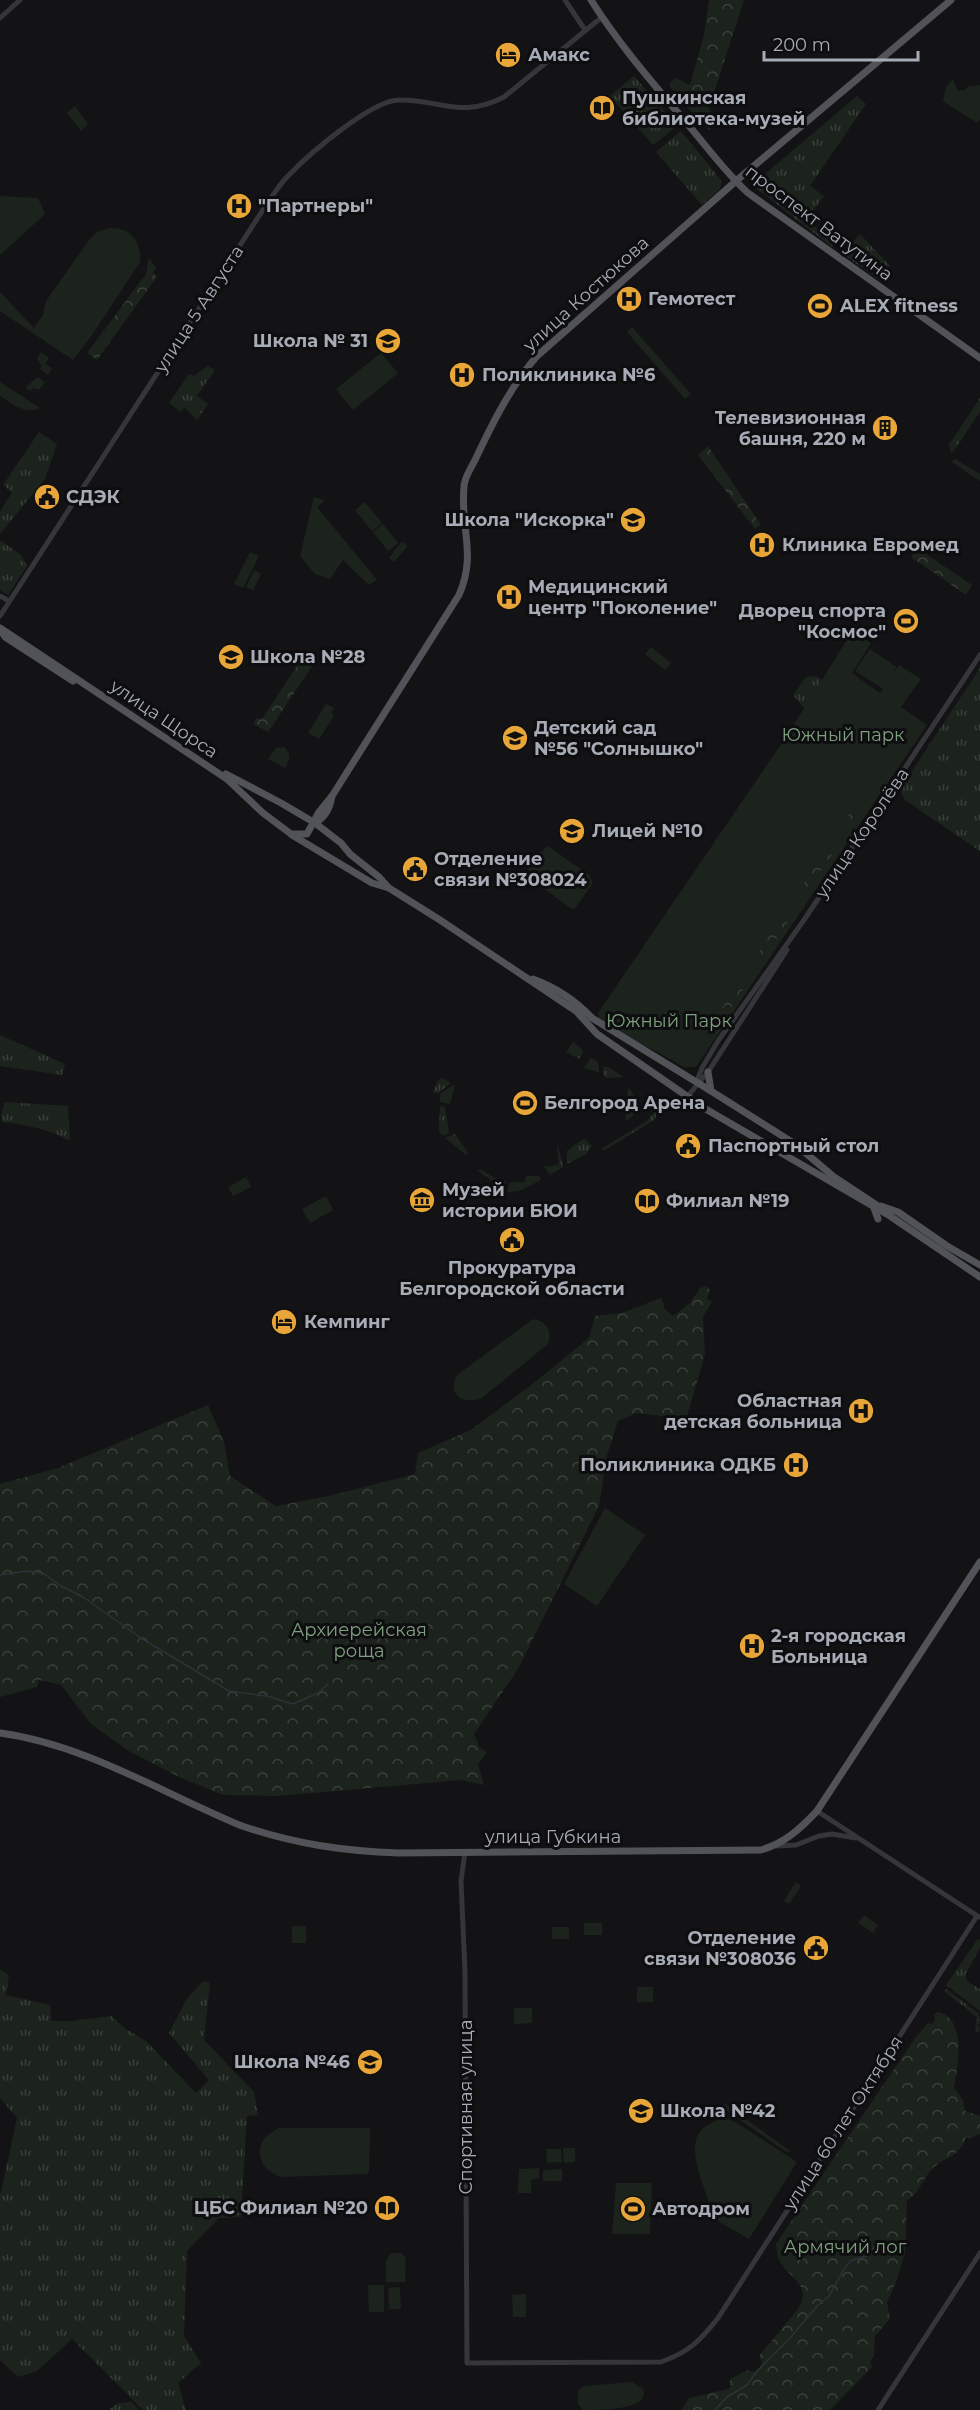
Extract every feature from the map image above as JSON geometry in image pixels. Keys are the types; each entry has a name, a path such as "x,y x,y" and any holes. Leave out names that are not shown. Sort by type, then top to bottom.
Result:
{"main road":[{"name":"улица Костюкова","path":"291,834 307,834 315,824 319,812 332,796 459,595 467,577 469,560 463,509 464,483 496,418 524,371 537,356 736,181 951,0"},
{"name":"проспект Ватутина","path":"592,1 637,64 736,181 760,202 980,358"},
{"path":"0,628 2,636 72,681 94,691"},
{"name":"улица Щорса","path":"0,628 227,779 263,813 291,834 372,884 389,888"},
{"path":"207,765 265,794 315,824 341,843 350,854 379,876 389,888 576,1011 597,1034 687,1097 878,1208 898,1212 947,1246 980,1265"},
{"path":"519,973 549,985 592,1018 795,1144 834,1177 980,1277"},
{"path":"708,1072 711,1091"},
{"path":"878,1208 878,1219"},
{"name":"улица Губкина","path":"0,1734 43,1741 76,1751 221,1817 278,1837 320,1847 351,1851 749,1851 777,1846 802,1828 817,1811 980,1562"}],"street":[{"path":"0,18 20,0"},
{"path":"565,0 585,30"},
{"name":"улица 5 Августа","path":"0,616 270,199 289,174 357,118 384,104 398,99 458,109 489,104 504,97 602,17"},
{"path":"0,596 8,604"},
{"name":"улица Королёва","path":"696,1083 718,1041 804,920 980,655"},
{"name":"улица Королёва","path":"696,1083 708,1072 776,970 804,920"},
{"path":"687,1097 696,1083"},
{"path":"817,1811 979,1917"},
{"path":"777,1846 796,1845 819,1836 832,1834 861,1839"},
{"name":"Спортивная улица","path":"465,1852 461,1881 465,1972 467,2363"},
{"name":"улица 60 лет Октября","path":"467,2363 661,2362 681,2355 701,2339 718,2318 979,1917"},
{"path":"878,2410 980,2253"}],"green space":[{"path":"709,0 744,0 709,108 715,117 710,130 684,104 669,84 676,78 690,85 704,35"},
{"path":"634,76 677,126 653,145 610,96"},
{"path":"953,79 958,91 965,90 969,86 980,85 980,120 977,123 943,101 946,87"},
{"path":"857,96 866,104 810,186 824,196 806,220 835,242 832,247 752,185"},
{"path":"75,106 88,124 81,131 67,113"},
{"path":"681,131 722,181 720,189 702,205 656,152"},
{"path":"0,196 38,198 45,214 0,255"},
{"path":"110,228 124,230 134,238 139,249 140,262 73,360 0,311 0,292 34,328 43,315 46,301 90,239 97,232"},
{"path":"860,234 890,266 883,274 888,279 887,281 883,282 842,254"},
{"path":"149,258 156,268 153,273 157,277 97,360 87,353 146,274"},
{"path":"632,327 691,394 685,399 627,332"},
{"path":"41,352 49,358 45,364 52,368 48,375 41,370 37,358"},
{"path":"381,353 398,373 353,410 336,389"},
{"path":"208,366 215,370 197,396 208,404 197,420 184,407 181,412 169,403 189,374 194,376"},
{"path":"38,377 45,382 39,390 34,388 30,391 25,388"},
{"path":"0,382 40,408 24,409 0,396"},
{"path":"980,398 980,412 951,452 949,445"},
{"path":"39,432 57,444 45,479 0,534 0,512 12,492 3,485"},
{"path":"708,446 761,525 755,529 698,455"},
{"path":"955,459 980,474 980,481 952,462"},
{"path":"314,497 325,500 317,507 377,580 369,585 343,560 330,579 315,574 300,556"},
{"path":"365,502 382,523 372,531 355,510"},
{"path":"383,524 398,543 388,551 373,532"},
{"path":"0,540 21,555 27,566 8,595 0,590"},
{"path":"402,541 408,546 394,562 389,558"},
{"path":"917,548 972,585 966,595 911,557"},
{"path":"250,552 259,556 243,588 234,584"},
{"path":"254,570 261,574 253,590 246,587"},
{"name":"Южный парк","path":"852,632 871,643 852,673 880,693 883,689 855,671 870,649 897,667 884,686 899,665 921,679 901,707 927,725 698,1064 695,1067 684,1067 626,1037 599,1019 598,1013 784,740","holes":["853,808 858,815 711,1038 700,1030 706,1033"]},
{"path":"651,647 671,663 665,670 645,654"},
{"path":"304,655 315,662 268,732 253,724 257,718 262,719"},
{"path":"980,668 980,851 905,800 901,792 902,786"},
{"path":"816,676 837,690 805,709 793,695 806,677"},
{"path":"326,704 334,708 331,713 334,716 319,739 308,733"},
{"path":"886,734 852,805 859,815 712,1038 700,1031"},
{"path":"285,747 289,758 285,768 268,759 276,748"},
{"path":"548,846 589,875 593,883 575,908 572,909 525,875 537,855"},
{"path":"0,1035 65,1064 62,1075 0,1066"},
{"path":"573,1042 582,1049 583,1053 579,1059 566,1052"},
{"path":"591,1058 598,1062 599,1072 584,1068"},
{"path":"603,1066 610,1068 623,1077 606,1078"},
{"path":"442,1078 451,1083 438,1093 433,1093 438,1080"},
{"path":"455,1085 450,1104 440,1102 440,1094"},
{"path":"628,1088 637,1101 637,1106 634,1114 626,1121 625,1113"},
{"path":"5,1102 68,1106 70,1139 36,1128 2,1122 1,1115"},
{"path":"440,1106 445,1107 449,1133 443,1136 439,1132"},
{"path":"659,1106 661,1107 654,1120 605,1150 601,1149 647,1121"},
{"path":"455,1134 468,1153 466,1155 445,1138"},
{"path":"585,1139 592,1146 586,1154 567,1164 567,1151"},
{"path":"557,1147 563,1167 550,1175 543,1165 548,1167 559,1164"},
{"path":"480,1169 507,1182 505,1190 478,1171"},
{"path":"526,1176 539,1176 541,1180 519,1191 507,1192 510,1182 525,1182"},
{"path":"246,1177 251,1187 233,1196 228,1187"},
{"path":"326,1196 333,1210 310,1223 302,1209"},
{"name":"Архиерейская роща","path":"706,1286 710,1290 707,1299 712,1302 703,1317 705,1355 686,1419 636,1413 618,1421 607,1455 599,1506 518,1669 474,1734 480,1748 487,1752 478,1764 484,1785 461,1780 278,1796 223,1795 179,1777 129,1751 91,1724 61,1685 39,1680 37,1687 0,1697 0,1484 58,1468 208,1405 224,1442 230,1476 276,1506 329,1496 415,1474 418,1453 471,1430 535,1382 589,1338 595,1316 622,1313 661,1298 665,1309 673,1316 690,1303 700,1288"},
{"path":"533,1319 542,1322 548,1328 548,1344 482,1398 469,1400 459,1397 454,1388 457,1375"},
{"path":"605,1508 645,1535 597,1606 564,1584"},
{"path":"796,1882 801,1886 789,1904 784,1901"},
{"path":"864,1915 878,1925 873,1933 858,1923"},
{"path":"584,1923 602,1923 602,1935 584,1935"},
{"path":"292,1926 306,1926 306,1943 292,1943"},
{"path":"552,1927 569,1927 569,1939 552,1939"},
{"path":"980,1939 980,1948 965,1975 968,1982 980,1989 980,2011 946,1985 977,1940"},
{"path":"0,1969 9,1975 6,1995 50,2005 51,2021 73,2021 111,2016 147,2042 196,2093 209,2080 169,2033 186,2000 203,1981 210,1983 204,2040 254,2092 258,2115 247,2116 241,2217 219,2218 187,2251 184,2336 201,2363 178,2383 186,2410 143,2410 72,2339 37,2371 18,2377 0,2360 0,2196 17,2118 0,2098"},
{"path":"637,1987 653,1987 653,2002 637,2002"},
{"path":"946,1989 978,2013 979,2033 975,2031 977,2017 944,1991"},
{"path":"514,2008 532,2008 532,2023 514,2024"},
{"name":"Армячий лог","path":"938,2012 947,2016 957,2033 958,2057 954,2088 963,2100 965,2111 980,2116 980,2134 971,2138 966,2137 959,2150 936,2165 915,2194 907,2201 905,2253 897,2280 887,2302 890,2319 875,2336 874,2354 870,2362 872,2367 830,2410 681,2410 689,2398 728,2389 730,2379 748,2370 753,2372 760,2368 762,2362 759,2356 798,2309 803,2294 799,2284 780,2261 776,2244 915,2038 928,2023 932,2024 935,2020 934,2015"},
{"path":"724,2103 790,2151 788,2153 721,2107"},
{"path":"721,2119 729,2119 737,2123 797,2162 749,2239 716,2220 697,2165 695,2144 698,2135 705,2127"},
{"path":"279,2128 369,2128 369,2172 366,2174 282,2177 273,2173 262,2161 261,2146 270,2133"},
{"path":"563,2148 575,2148 575,2162 564,2163"},
{"path":"546,2149 561,2149 562,2162 547,2163"},
{"path":"539,2168 539,2178 531,2180 531,2193 518,2193 519,2169"},
{"path":"562,2169 562,2181 543,2181 543,2170"},
{"name":"Автодром","path":"616,2183 652,2183 650,2234 612,2234"},
{"path":"391,2253 401,2253 406,2258 405,2282 386,2282 386,2261"},
{"path":"368,2285 384,2285 384,2312 369,2312"},
{"path":"400,2287 401,2309 389,2309 388,2288"},
{"path":"526,2294 526,2317 513,2317 512,2295"},
{"path":"632,2382 643,2389 640,2401 633,2405 612,2409 583,2410 578,2404 578,2391 584,2386"},
{"path":"131,2402 139,2410 108,2410 119,2403"}],"waterway":[{"path":"0,1575 26,1571 43,1573 61,1586 83,1597 141,1638 229,1691 267,1696 293,1704 318,1693 328,1684"},
{"path":"715,2410 727,2397 747,2385 759,2369 829,2296 844,2269 852,2260 867,2256"}],"place":[{"name":"Амакс","path":"508,55"},
{"name":"Пушкинская библиотека-музей","path":"602,108"},
{"name":"\"Партнеры\"","path":"239,206"},
{"name":"Гемотест","path":"629,299"},
{"name":"ALEX fitness","path":"820,306"},
{"name":"Школа № 31","path":"388,341"},
{"name":"Поликлиника №6","path":"462,375"},
{"name":"Телевизионная башня, 220 м","path":"885,428"},
{"name":"СДЭК","path":"47,497"},
{"name":"Школа \"Искорка\"","path":"633,520"},
{"name":"Клиника Евромед","path":"762,545"},
{"name":"Медицинский центр \"Поколение\"","path":"509,597"},
{"name":"Дворец спорта \"Космос\"","path":"906,621"},
{"name":"Школа №28","path":"231,657"},
{"name":"Детский сад №56 \"Солнышко\"","path":"515,738"},
{"name":"Лицей №10","path":"572,831"},
{"name":"Отделение связи №308024","path":"415,869"},
{"name":"Белгород Арена","path":"525,1103"},
{"name":"Паспортный стол","path":"688,1146"},
{"name":"Музей истории БЮИ","path":"422,1200"},
{"name":"Филиал №19","path":"647,1201"},
{"name":"Прокуратура Белгородской области","path":"512,1240"},
{"name":"Кемпинг","path":"284,1322"},
{"name":"Областная детская больница","path":"861,1411"},
{"name":"Поликлиника ОДКБ","path":"796,1465"},
{"name":"2-я городская Больница","path":"752,1646"},
{"name":"Отделение связи №308036","path":"816,1948"},
{"name":"Школа №46","path":"370,2062"},
{"name":"Школа №42","path":"641,2111"},
{"name":"ЦБС Филиал №20","path":"387,2208"},
{"name":"Автодром","path":"633,2209"}],"park label":[{"name":"Южный Парк","path":"669,1021"}]}
